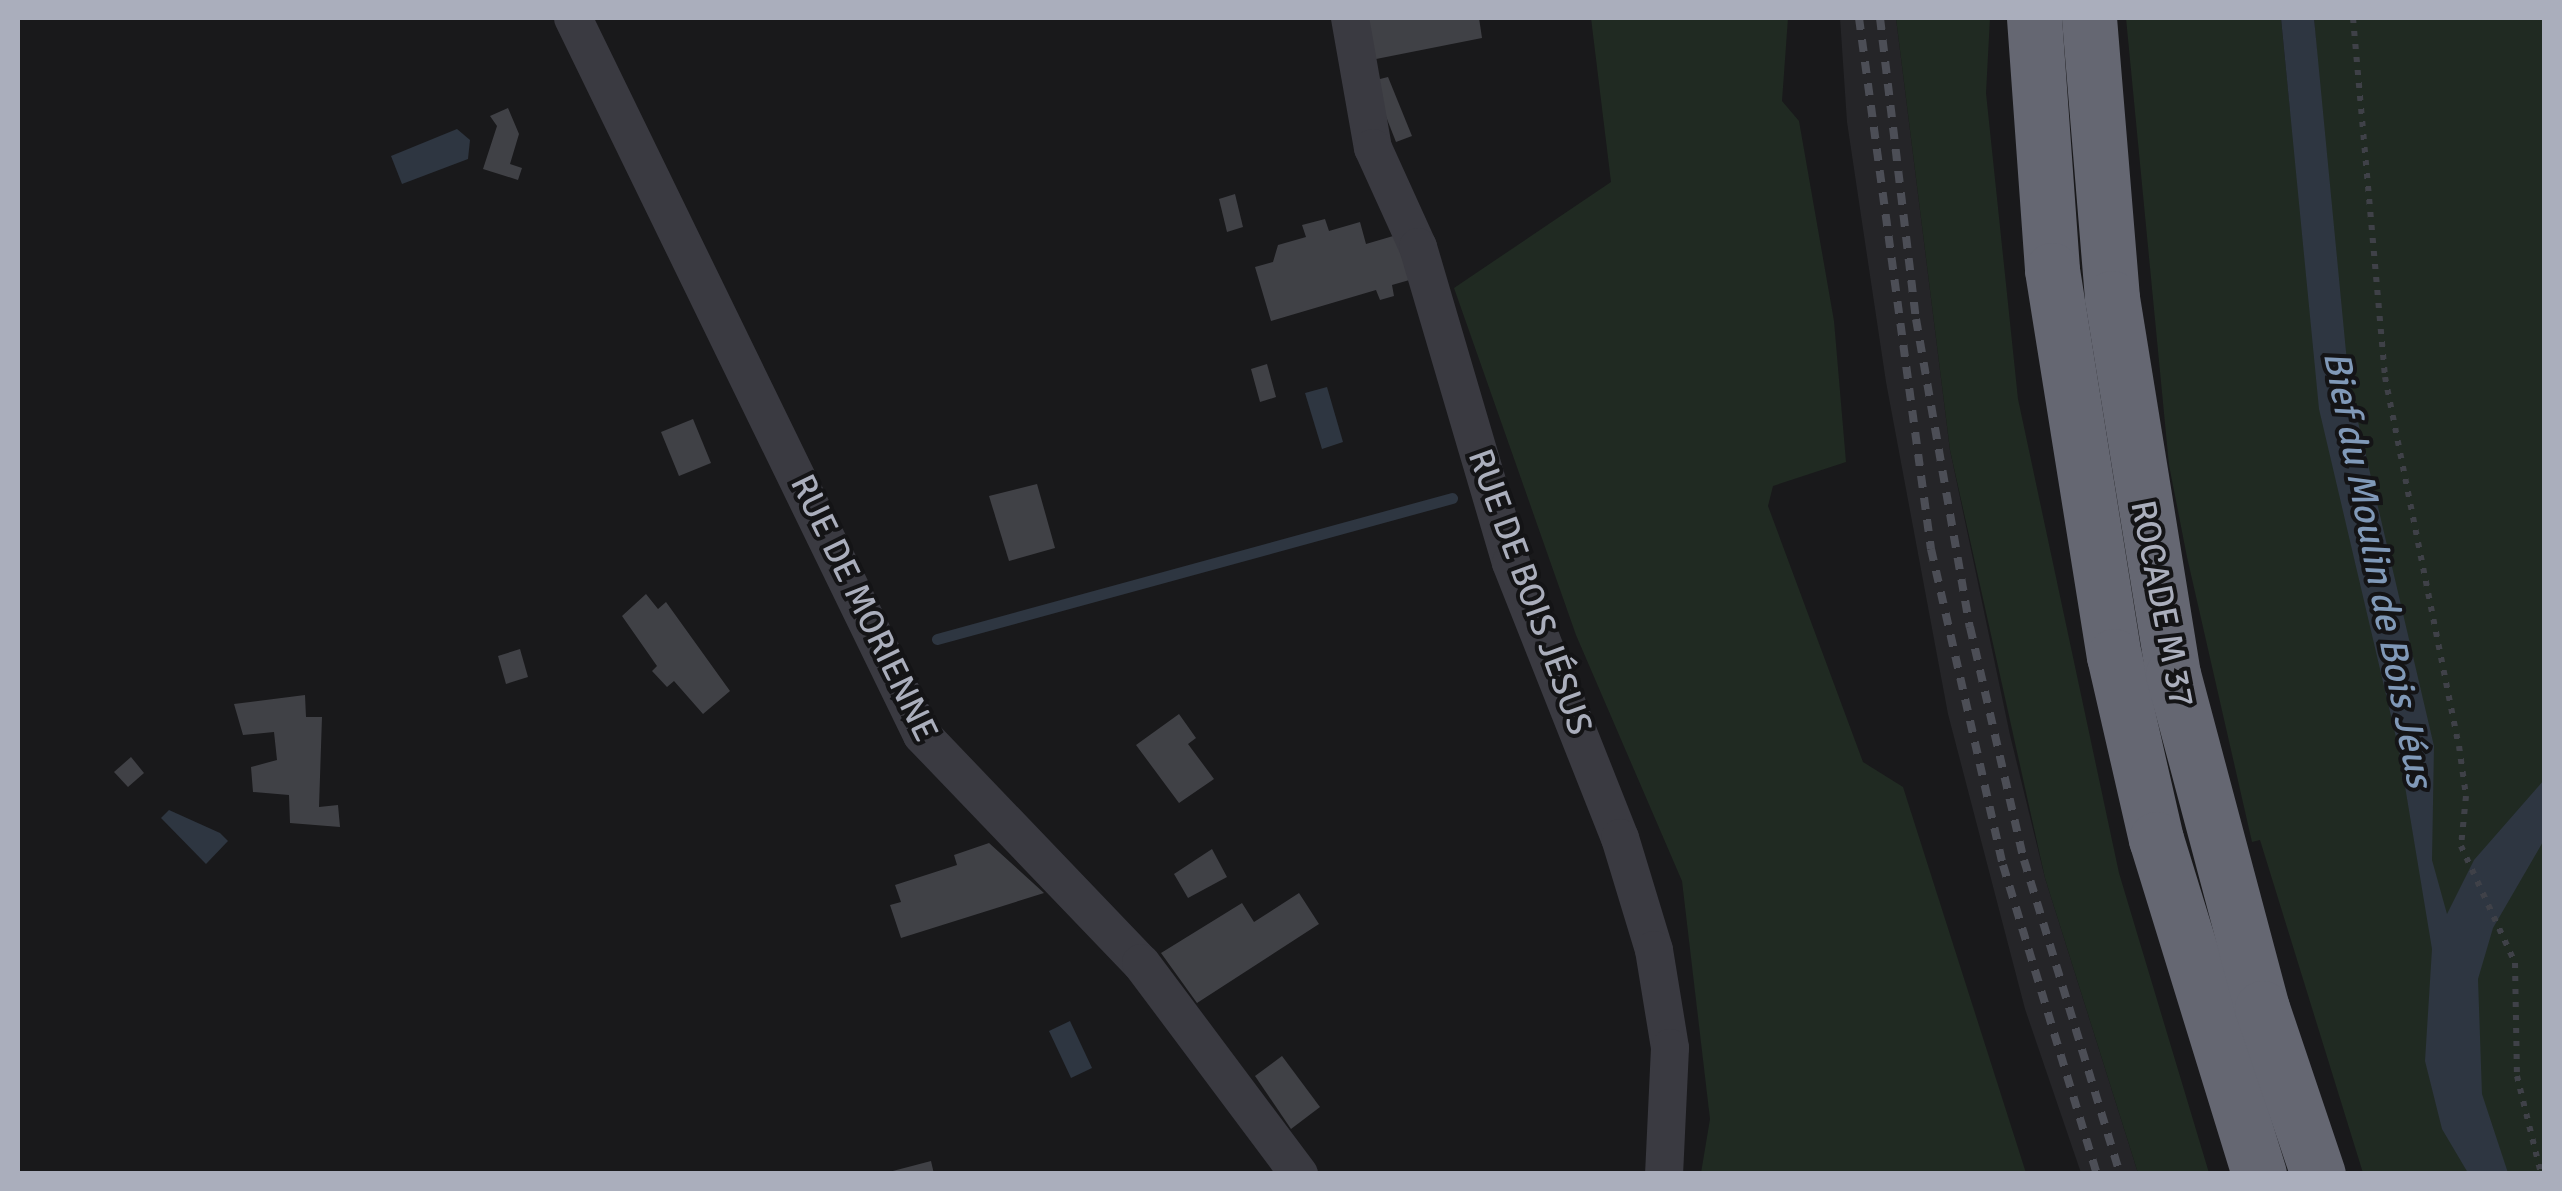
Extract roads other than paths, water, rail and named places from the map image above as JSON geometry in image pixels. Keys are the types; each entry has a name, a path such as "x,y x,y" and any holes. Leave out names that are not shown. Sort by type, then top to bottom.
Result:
{"highway":[{"name":"ROCADE M 37","path":"2034,18 2054,289 2114,656 2166,878 2259,1174"},
{"name":"ROCADE M 37","path":"2090,18 2112,298 2173,674 2262,1008 2318,1174"}],"street":[{"name":"RUE DE MORIENNE","path":"573,18 922,735 1141,962 1299,1174"},
{"name":"RUE DE BOIS JÉSUS","path":"1350,18 1373,148 1418,248 1511,562 1620,838 1654,950 1670,1048 1664,1174"}],"water":[{"name":"Bief du Moulin de Bois Jéus","path":"2281,18 2314,18 2349,383 2434,746 2432,860 2447,914 2474,860 2544,780 2544,840 2493,928 2478,979 2482,1094 2508,1173 2468,1173 2442,1129 2425,1061 2432,949 2399,750 2319,409"},
{"path":"457,129 470,140 468,159 402,184 391,156"},
{"path":"1327,387 1343,442 1322,449 1305,393"},
{"path":"169,810 220,833 228,841 206,864 161,818"},
{"path":"1070,1021 1092,1068 1071,1078 1049,1031"}],"waterway":[{"path":"937,639 1452,498"}],"railway":[{"path":"1859,18 1931,549 2003,865 2097,1174"},
{"path":"1880,18 1916,319 1970,627 2024,860 2120,1174"}]}
